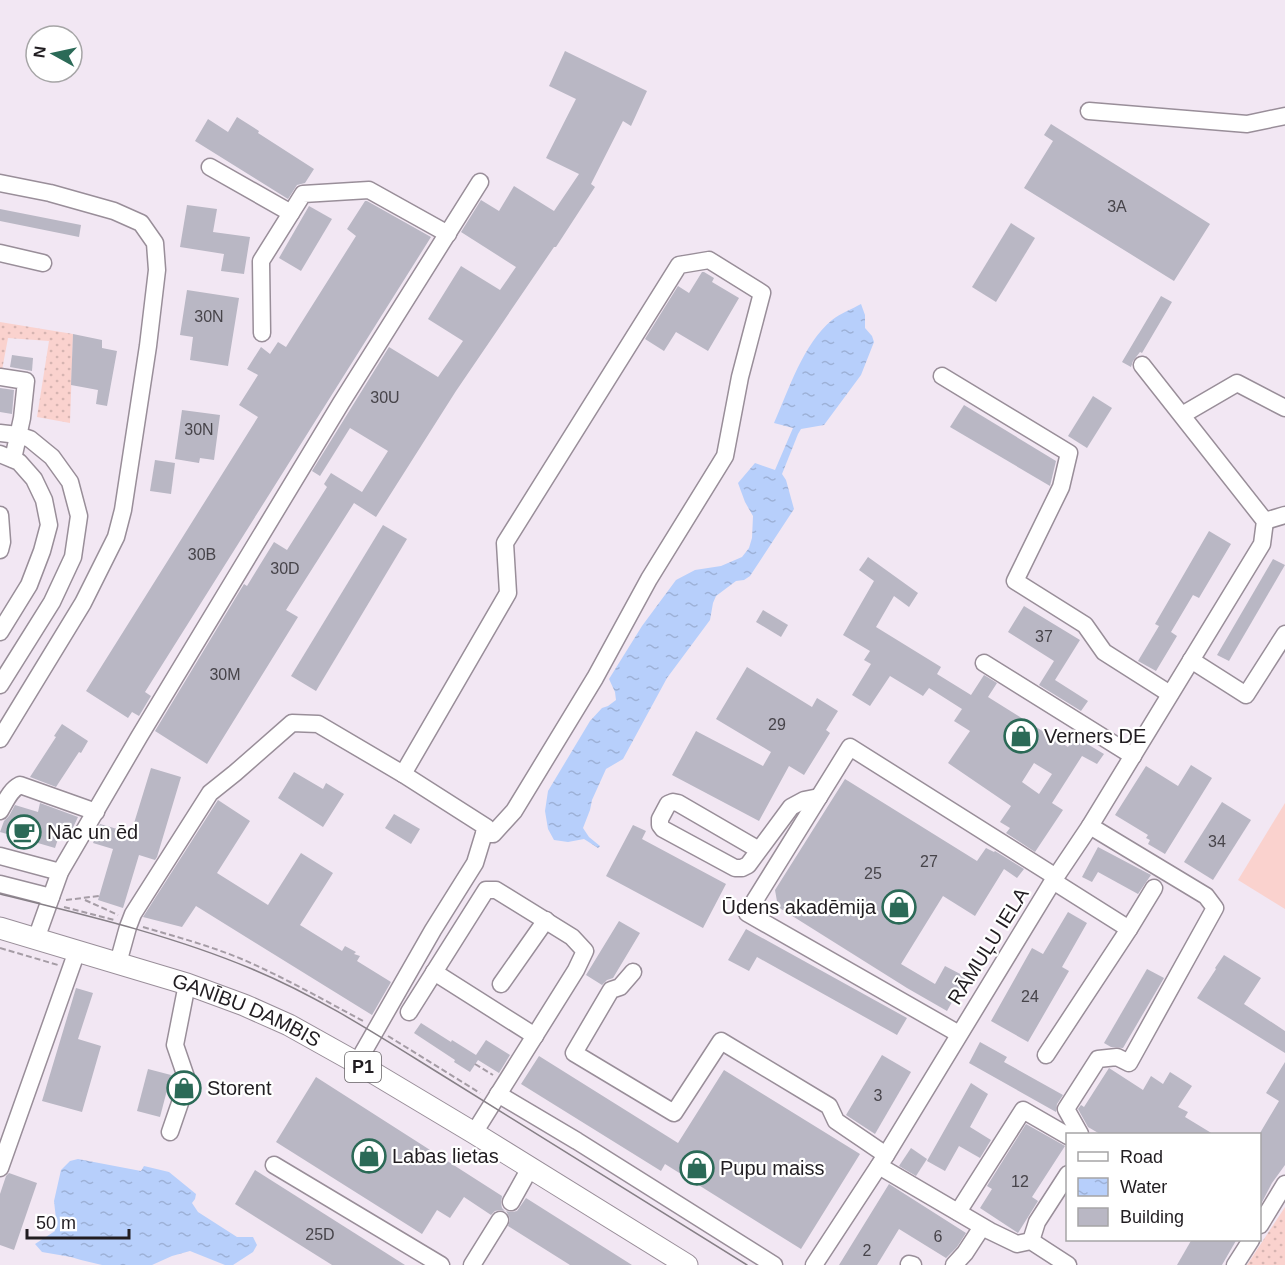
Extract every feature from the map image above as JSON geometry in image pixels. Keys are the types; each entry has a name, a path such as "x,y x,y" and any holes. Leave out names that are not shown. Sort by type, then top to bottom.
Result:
{"main road":[{"name":"GANĪBU DAMBIS","path":"0,928 36,939 74,960 118,963 187,984 289,1025 474,1133 687,1265"}],"street":[{"path":"1089,111 1246,124 1285,116"},
{"path":"210,167 291,213"},
{"path":"36,939 60,872 138,737 328,423 480,182"},
{"path":"0,183 50,193 114,211 141,223 155,243 157,270 123,510 116,537 83,603 0,739"},
{"path":"262,333 261,261 303,194 369,190 448,234"},
{"path":"0,253 43,263"},
{"path":"403,774 508,593 505,543 679,265 709,260 762,293 740,378 725,456 649,579 595,678 514,811 493,834 484,834"},
{"path":"1142,365 1265,521 1285,515"},
{"path":"942,376 1069,453 1061,487 1015,581 1085,624 1104,651 1170,694"},
{"path":"0,377 26,381 18,435 6,457 19,462 34,479 44,500 49,525 29,585 0,632"},
{"path":"1182,415 1237,383 1285,408"},
{"path":"0,433 30,439 52,457 70,482 79,516 73,557 52,602 0,685"},
{"path":"0,515 2,542 0,550"},
{"name":"RĀMUĻU IELA","path":"814,1265 882,1161 1262,544 1265,521"},
{"path":"1194,654 1246,695 1285,634"},
{"path":"984,663 1133,756"},
{"path":"118,963 138,905 210,793 292,723 318,724 403,774 486,827 475,863 433,930 357,1063"},
{"path":"959,1034 747,913 850,747 1130,929"},
{"path":"0,811 10,794 20,785 96,812"},
{"path":"759,850 678,803 668,804 660,819 663,829 735,868 742,868 748,865 791,807 804,800 819,797"},
{"path":"1079,1133 1066,1109 1098,1059 1118,1057 1129,1063 1215,909 1206,896 1090,826"},
{"path":"0,856 60,872"},
{"path":"0,884 50,899"},
{"path":"1046,1055 1130,929 1154,888"},
{"path":"409,1012 486,890 496,890 546,920 572,937 585,951 576,970 474,1133"},
{"path":"501,984 546,920"},
{"path":"0,1168 74,960"},
{"path":"434,972 535,1036"},
{"path":"633,972 620,987 611,990 574,1053 674,1113 721,1041 828,1106 836,1121 882,1161 958,1212 1017,1244 1031,1241"},
{"path":"170,1132 182,1100 186,1077 175,1045 187,984"},
{"path":"499,1093 774,1265"},
{"path":"958,1212 1023,1110 1066,1135"},
{"path":"274,1165 441,1265"},
{"path":"511,1202 530,1168"},
{"path":"1031,1241 1037,1222 1066,1177"},
{"path":"1261,1223 1285,1184"},
{"path":"472,1265 500,1220"},
{"path":"954,1265 982,1227"},
{"path":"1031,1241 1046,1259 1068,1265"},
{"path":"1235,1265 1250,1241"}],"path":[{"path":"50,899 82,899 99,896"},
{"path":"50,899 57,905 130,923 208,946 242,959 315,995 499,1093"},
{"path":"82,899 123,917 130,923"},
{"path":"0,948 74,960"},
{"path":"475,1064 499,1093"}],"shaded area":[{"path":"0,322 73,334 70,423 37,417 49,341 8,338 2,370 0,369"},
{"path":"1285,803 1285,909 1238,880"},
{"path":"1285,1207 1285,1265 1247,1265"}],"water":[{"path":"861,304 865,315 865,328 874,342 861,375 824,425 801,429 798,434 782,474 786,480 794,509 750,576 736,581 716,596 710,620 667,678 623,759 606,769 583,828 589,837 600,846 598,848 584,839 568,842 554,840 548,829 545,811 548,791 590,721 602,708 616,700 609,679 642,626 676,580 695,570 721,566 742,557 749,548 753,516 738,483 755,463 775,470 793,428 774,423 805,354 813,341 832,320"},
{"path":"78,1159 141,1171 144,1166 169,1172 196,1194 192,1203 198,1212 237,1237 253,1237 257,1245 253,1252 233,1265 225,1265 190,1251 152,1265 102,1265 42,1252 35,1244 55,1231 54,1201 61,1170 70,1161"}],"building":[{"path":"565,51 647,91 631,126 623,121 591,184 595,187 456,391 376,517 354,503 286,610 298,617 207,764 155,731 244,584 247,586 274,542 287,550 327,487 324,484 331,473 362,492 388,451 350,428 320,476 312,471 389,347 438,377 463,341 428,319 461,266 500,290 516,267 461,232 481,200 499,211 514,186 554,211 579,174 546,158 576,99 549,86"},
{"path":"237,117 314,169 305,183 297,185 288,199 195,141 208,119 228,132"},
{"path":"1051,124 1210,224 1174,281 1024,188 1053,141 1044,135"},
{"path":"365,201 431,237 145,692 151,696 139,716 132,712 128,718 86,691 258,417 239,405 258,375 247,369 261,347 270,354 278,342 286,347 356,236 347,229"},
{"path":"187,205 217,209 213,232 250,237 244,274 221,271 224,254 180,247"},
{"path":"309,206 332,219 301,271 279,258"},
{"path":"0,209 81,225 79,237 0,221"},
{"path":"1011,223 1035,238 996,302 972,287"},
{"path":"702,272 714,278 712,282 739,298 708,351 676,332 664,351 645,339 678,286 689,293"},
{"path":"187,290 239,298 228,366 190,360 193,337 180,335"},
{"path":"1161,296 1172,302 1142,353 1140,352 1131,367 1122,362"},
{"path":"73,334 102,340 102,348 117,351 107,406 96,404 98,390 71,385"},
{"path":"12,355 33,358 32,371 10,367"},
{"path":"0,388 14,390 12,414 0,412"},
{"path":"1093,396 1112,408 1087,448 1068,436"},
{"path":"964,405 1056,461 1050,486 950,427"},
{"path":"182,410 220,415 214,460 200,458 199,463 175,459"},
{"path":"155,460 175,463 171,494 150,491"},
{"path":"383,525 407,539 316,691 291,676"},
{"path":"1209,531 1231,544 1199,598 1193,595 1171,632 1177,636 1156,671 1138,661 1159,626 1155,624"},
{"path":"868,557 918,593 909,607 894,596 876,627 941,667 937,674 971,695 984,675 997,683 988,697 1068,747 1076,733 1091,742 1089,745 1104,754 1097,764 1082,756 1052,803 1063,810 1035,852 1006,833 1010,828 1000,822 1011,806 948,763 970,731 954,721 962,709 929,688 923,696 890,676 870,706 852,695 871,664 864,660 870,651 843,635 874,581 859,570","holes":["1034,763 1052,774 1039,794 1022,782"]},
{"path":"1273,559 1285,565 1229,661 1217,655"},
{"path":"1024,606 1080,640 1055,680 1088,701 1081,711 1039,685 1054,661 1008,632"},
{"path":"763,610 788,625 781,637 756,622"},
{"path":"747,667 812,707 817,698 838,711 826,730 830,733 804,775 789,766 759,821 672,775 696,731 763,766 771,752 716,719"},
{"path":"62,724 88,741 56,787 30,777"},
{"path":"1191,765 1212,778 1165,854 1148,844 1150,840 1146,838 1148,835 1115,815 1146,766 1178,786"},
{"path":"151,768 181,777 157,857 155,860 139,855 123,908 98,900 113,849 93,843 100,824 131,833"},
{"path":"294,772 323,789 326,783 344,794 323,827 278,798"},
{"path":"845,779 977,861 986,848 1024,869 1017,878 1004,869 975,916 943,896 901,964 935,984 945,966 966,977 947,1011 778,907 775,890"},
{"path":"218,800 250,821 217,873 268,905 301,853 333,873 300,925 342,951 345,946 356,952 354,954 360,956 357,961 391,982 372,1015 196,906 182,927 143,917"},
{"path":"1222,802 1251,820 1213,880 1184,862"},
{"path":"40,803 78,817 69,836 60,833 55,848 0,832 4,821 15,805 38,812"},
{"path":"394,814 420,829 411,844 385,828"},
{"path":"633,825 646,831 642,839 726,884 703,928 606,876"},
{"path":"1098,847 1151,875 1138,894 1098,872 1092,882 1082,877"},
{"path":"1068,912 1087,923 1062,967 1069,971 1028,1042 991,1021 1032,948 1043,954"},
{"path":"619,921 640,933 613,978 602,985 586,975"},
{"path":"746,929 907,1018 897,1035 757,957 749,971 728,960"},
{"path":"1224,955 1261,978 1244,1004 1285,1031 1285,1053 1197,998"},
{"path":"1147,969 1164,978 1123,1048 1111,1047 1104,1043"},
{"path":"76,988 93,993 78,1039 101,1046 82,1112 42,1101"},
{"path":"421,1023 476,1055 486,1040 510,1055 499,1073 478,1060 470,1072 414,1033"},
{"path":"980,1042 1007,1057 1004,1062 1063,1095 1057,1104 1056,1112 969,1063"},
{"path":"882,1055 911,1072 875,1134 846,1115"},
{"path":"539,1056 678,1143 724,1070 860,1154 801,1249 665,1164 661,1171 521,1084"},
{"path":"1285,1062 1285,1165 1261,1204 1260,1133 1279,1101 1266,1093"},
{"path":"1109,1068 1143,1090 1151,1076 1163,1084 1170,1072 1192,1086 1178,1107 1188,1112 1185,1117 1211,1133 1098,1133 1088,1127 1078,1109 1081,1105 1084,1107"},
{"path":"148,1069 171,1075 160,1117 137,1111"},
{"name":"Labas lietas","path":"316,1077 502,1196 502,1208 505,1211 495,1211 491,1215 464,1197 450,1218 437,1210 422,1234 276,1142"},
{"path":"971,1083 988,1094 970,1127 991,1140 980,1158 959,1146 945,1171 927,1161"},
{"path":"1026,1124 1065,1146 1032,1197 1038,1201 1018,1233 980,1208 992,1189 987,1186"},
{"path":"911,1148 927,1159 916,1176 899,1166"},
{"path":"255,1170 405,1265 332,1265 235,1204"},
{"path":"9,1173 37,1183 14,1250 0,1245 0,1194"},
{"path":"889,1184 966,1233 946,1258 899,1229 877,1265 839,1265"},
{"path":"526,1198 632,1265 570,1265 508,1226 510,1220 506,1211 517,1211"},
{"path":"1191,1241 1236,1241 1222,1265 1177,1265"}],"tram line":[{"path":"0,894 128,927 190,946 278,980 377,1035 747,1265"}],"place":[{"name":"Verners DE","path":"1021,736"},
{"name":"Nāc un ēd","path":"24,832"},
{"name":"Ūdens akadēmija","path":"899,907"},
{"name":"Storent","path":"184,1088"},
{"name":"Labas lietas","path":"369,1156"},
{"name":"Pupu maiss","path":"697,1168"}]}
